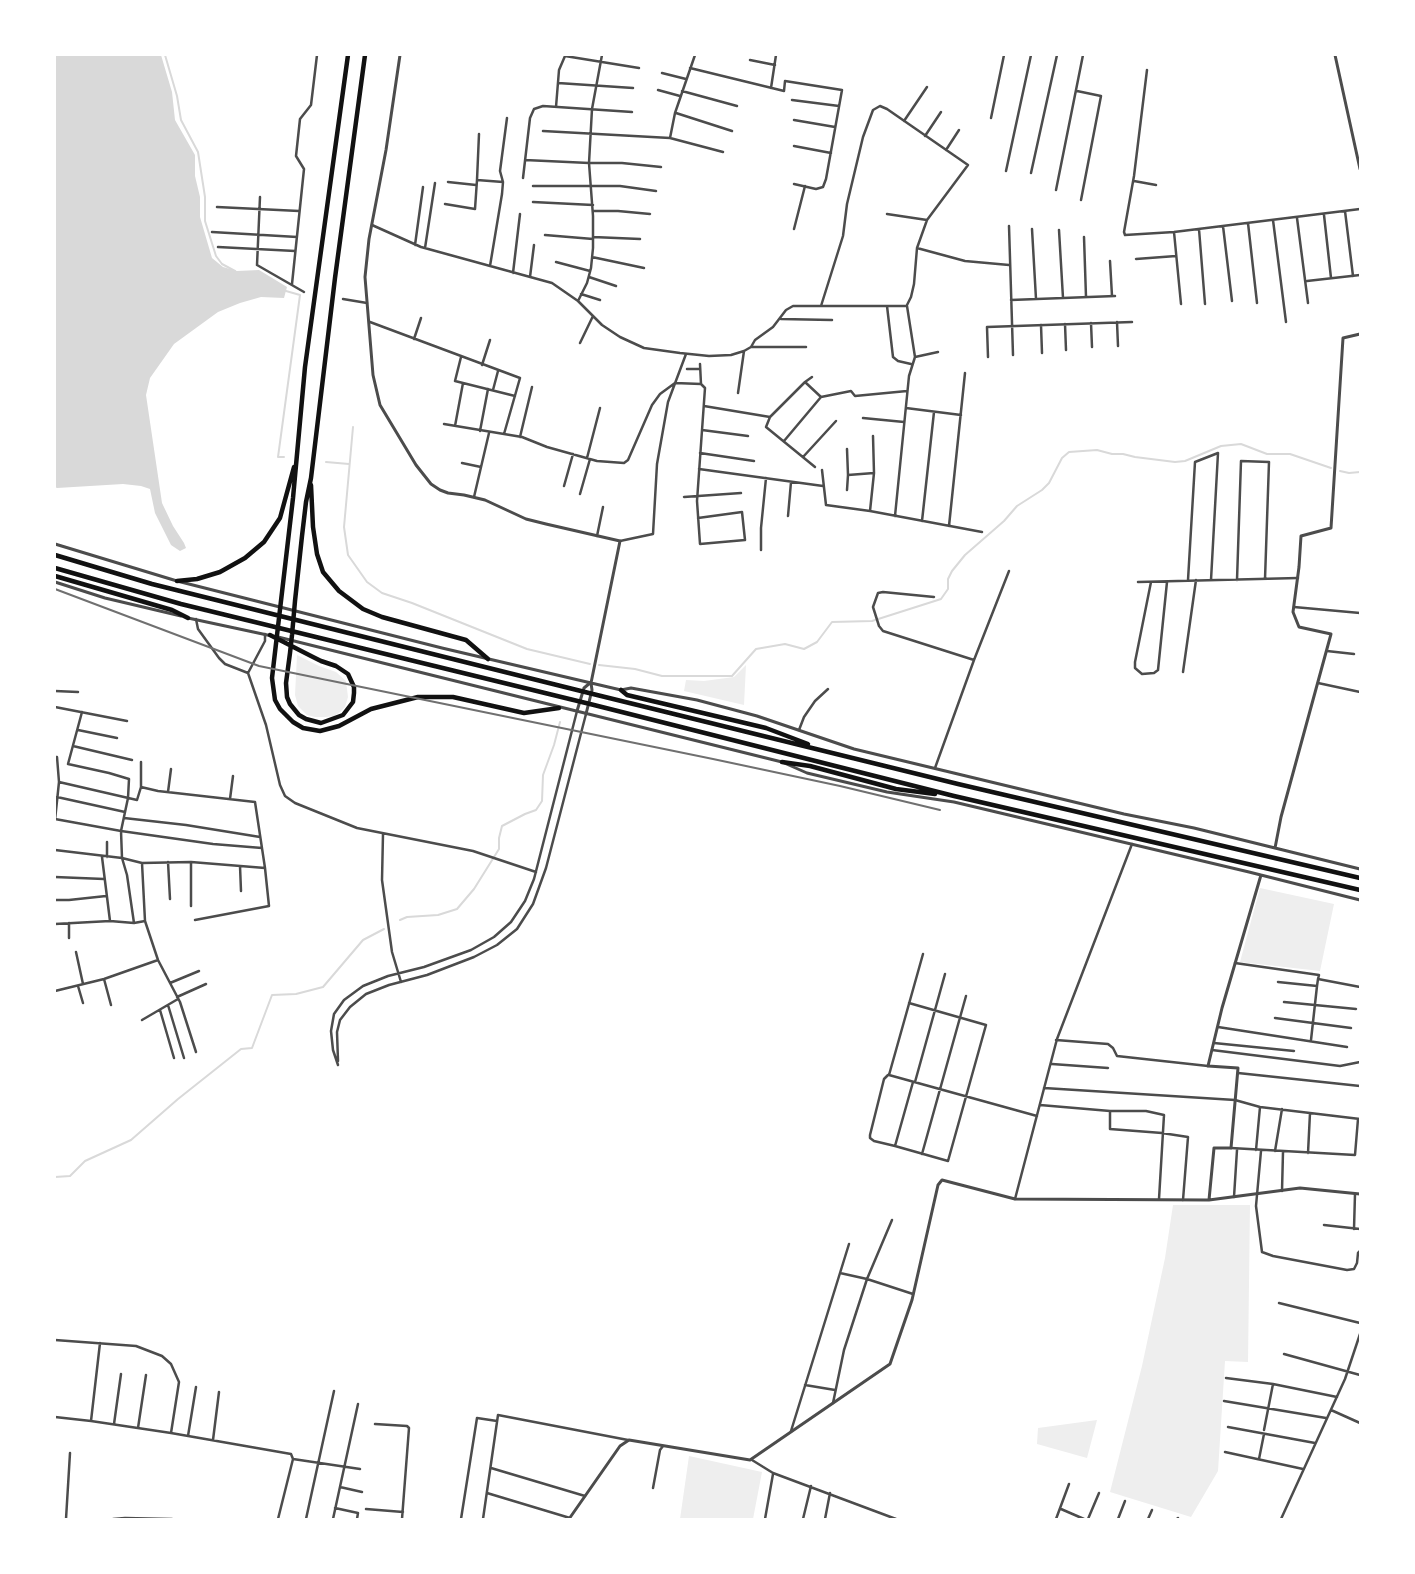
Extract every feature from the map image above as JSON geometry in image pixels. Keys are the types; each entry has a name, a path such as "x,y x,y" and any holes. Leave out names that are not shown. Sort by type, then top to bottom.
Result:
{"highway":[{"path":"348,55 305,367 293,498 272,678 275,700 286,716 303,728 312,731 334,728 371,709 418,697 440,696 459,698 524,712 559,708"},
{"path":"268,635 321,661 336,666 348,674 354,687 353,702 342,715 328,721 313,722 306,719 294,710 286,691 290,653 295,601 306,502 311,478 335,278 365,55"},
{"path":"178,581 197,579 220,572 245,558 264,542 280,518 296,461"},
{"path":"311,478 313,527 317,554 324,572 339,591 353,603 382,617 466,640 488,658"},
{"path":"55,555 152,584 597,695 958,784 1360,878"},
{"path":"55,568 181,604 571,699 954,796 1360,890"},
{"path":"55,576 172,610 188,618"},
{"path":"621,690 627,695 766,728 820,749"},
{"path":"782,762 810,766 896,789 954,796"}],"street":[{"path":"292,284 304,169 296,156 300,119 311,105 317,55"},
{"path":"400,55 386,150 369,239 365,277 373,375 380,405 416,465 431,484 448,493 485,500 526,519 597,536 620,541 653,534 657,464 668,402 686,354"},
{"path":"556,107 559,70 565,55 639,68"},
{"path":"578,300 589,277 592,257 593,211 589,163 592,109 602,55"},
{"path":"670,138 680,96 696,55"},
{"path":"771,88 776,55"},
{"path":"991,118 1004,55"},
{"path":"1006,171 1031,55"},
{"path":"1032,174 1057,55"},
{"path":"1056,190 1083,55"},
{"path":"1335,55 1360,169"},
{"path":"750,60 775,65"},
{"path":"690,68 784,91 785,81 842,90 823,187 816,189 794,184"},
{"path":"1147,70 1134,180 1125,235 1174,232 1324,215 1360,209"},
{"path":"662,72 686,79"},
{"path":"558,84 634,88"},
{"path":"904,121 927,87"},
{"path":"658,90 680,96"},
{"path":"682,91 737,106"},
{"path":"1076,91 1101,96 1081,200"},
{"path":"792,100 839,106"},
{"path":"523,178 531,112 534,109 543,106 632,112"},
{"path":"821,306 843,236 846,204 863,137 873,110 880,106 968,165 928,220 917,248 914,284 907,306 914,357 907,391 895,516"},
{"path":"925,136 941,112"},
{"path":"675,113 732,131"},
{"path":"490,266 503,182 500,172 507,118"},
{"path":"794,120 835,127"},
{"path":"946,150 958,130"},
{"path":"543,131 670,138 724,152"},
{"path":"446,204 475,209 479,134"},
{"path":"794,146 831,153"},
{"path":"525,160 622,163 660,167"},
{"path":"477,180 503,182"},
{"path":"1134,180 1156,185"},
{"path":"448,182 476,185"},
{"path":"425,248 435,183"},
{"path":"533,186 620,186 656,191"},
{"path":"794,229 805,186"},
{"path":"415,245 423,188"},
{"path":"260,197 257,265 304,292"},
{"path":"533,202 592,205"},
{"path":"217,207 300,211"},
{"path":"593,211 650,214"},
{"path":"1345,211 1353,276"},
{"path":"513,273 520,214"},
{"path":"887,214 928,220"},
{"path":"1324,215 1331,278"},
{"path":"1297,217 1308,303"},
{"path":"1273,220 1286,322"},
{"path":"1248,223 1257,303"},
{"path":"372,225 415,245 552,283 578,300 602,325 620,337 644,348 709,356 731,355 751,347 806,347"},
{"path":"1009,226 1013,355"},
{"path":"1223,226 1232,301"},
{"path":"1032,228 1036,299"},
{"path":"1198,229 1205,304"},
{"path":"1059,230 1063,298"},
{"path":"212,232 297,237"},
{"path":"1174,232 1181,304"},
{"path":"545,235 640,239"},
{"path":"1084,237 1086,298"},
{"path":"530,277 534,245"},
{"path":"218,247 295,252"},
{"path":"917,248 966,261 1010,265"},
{"path":"1136,259 1176,256"},
{"path":"592,257 644,268"},
{"path":"1011,300 1114,296 1110,261"},
{"path":"556,262 590,272"},
{"path":"1306,281 1360,275"},
{"path":"589,277 616,286"},
{"path":"581,294 600,300"},
{"path":"344,299 367,303"},
{"path":"751,347 755,340 774,327 786,310 793,306 907,306"},
{"path":"887,306 893,357 898,361 912,364"},
{"path":"580,343 593,316"},
{"path":"414,339 421,318"},
{"path":"781,319 832,320"},
{"path":"370,322 520,378 504,434"},
{"path":"1117,322 1118,346"},
{"path":"988,357 987,327 1132,322"},
{"path":"1091,323 1092,347"},
{"path":"1066,324 1066,350"},
{"path":"1041,325 1042,353"},
{"path":"1275,848 1285,801 1331,634 1299,628 1293,612 1301,536 1331,528 1343,338 1360,334"},
{"path":"482,365 490,340"},
{"path":"738,393 744,351"},
{"path":"914,357 938,352"},
{"path":"462,357 455,380 515,396"},
{"path":"698,518 742,512 744,540 700,544 698,518 698,497 705,388 701,384 700,364"},
{"path":"686,369 700,369"},
{"path":"493,390 498,371"},
{"path":"949,526 964,374"},
{"path":"812,377 770,417 766,427 815,466"},
{"path":"444,424 520,437 547,447 620,464 628,460 652,405 660,394 675,382 701,384"},
{"path":"805,382 821,397"},
{"path":"455,426 463,383"},
{"path":"520,437 532,387"},
{"path":"480,430 488,389"},
{"path":"784,441 821,397 851,391 855,396 907,391"},
{"path":"704,406 770,417"},
{"path":"580,494 600,408"},
{"path":"906,408 961,416"},
{"path":"922,521 934,412"},
{"path":"863,418 904,422"},
{"path":"803,457 836,421"},
{"path":"702,430 748,436"},
{"path":"474,497 489,432"},
{"path":"870,511 874,473 873,436"},
{"path":"847,449 847,490"},
{"path":"700,453 754,460"},
{"path":"1188,580 1196,462 1218,453 1211,580"},
{"path":"564,486 574,454"},
{"path":"1237,580 1241,461 1269,462 1265,579"},
{"path":"462,463 481,468"},
{"path":"699,469 823,486"},
{"path":"822,470 826,505 870,511 982,532"},
{"path":"848,475 874,473"},
{"path":"761,550 761,528 766,478"},
{"path":"788,516 791,482"},
{"path":"684,497 742,493"},
{"path":"597,536 602,507"},
{"path":"591,683 584,688 577,711 536,872 525,901 511,922 494,937 471,950 363,986 344,1000 334,1014 331,1031 333,1050 338,1065 337,1032 340,1020 350,1007 366,994 427,975 474,957 497,945 517,929 533,904 546,868 592,690 591,683 620,541"},
{"path":"55,544 178,581 488,658 621,690 632,688 697,700 799,730 854,750 1360,869"},
{"path":"935,769 974,660 1009,571"},
{"path":"1138,582 1298,578"},
{"path":"1183,672 1196,580"},
{"path":"55,582 105,598 268,635 782,762 807,773 887,792 954,802 1360,900"},
{"path":"1151,582 1135,662 1135,668 1138,672 1148,675 1158,670 1167,582"},
{"path":"934,597 878,593 873,607 879,626 883,631 974,660"},
{"path":"1294,607 1360,613"},
{"path":"196,619 198,628 219,658 225,664 248,673"},
{"path":"268,635 248,673 262,714 280,784 285,796 295,803 357,828 473,851 536,872"},
{"path":"1327,651 1354,654"},
{"path":"1318,683 1360,692"},
{"path":"799,730 804,717 815,701 828,689"},
{"path":"55,690 78,692"},
{"path":"55,707 127,721"},
{"path":"82,712 68,764 109,773 129,780 128,798 121,832 122,858 127,875 134,923"},
{"path":"78,730 118,738"},
{"path":"73,746 132,760"},
{"path":"55,757 57,757 59,782 55,820 121,832 213,844 262,848"},
{"path":"59,782 137,800 141,787 141,762"},
{"path":"168,792 171,769"},
{"path":"230,799 233,776"},
{"path":"141,787 255,802 269,906 195,920"},
{"path":"57,797 125,812"},
{"path":"124,818 186,825 260,837"},
{"path":"383,834 382,880 392,952 401,982"},
{"path":"106,857 107,842"},
{"path":"1015,1199 1056,1040 1132,844"},
{"path":"55,850 122,858 142,863 192,862 265,868"},
{"path":"102,857 110,921"},
{"path":"168,862 170,899"},
{"path":"191,906 192,862"},
{"path":"142,863 146,921 158,960 177,998 196,1052"},
{"path":"240,866 241,891"},
{"path":"1208,1066 1235,963 1261,875"},
{"path":"55,877 104,879"},
{"path":"55,900 106,896"},
{"path":"55,924 110,921 134,923 146,921"},
{"path":"69,923 69,938"},
{"path":"76,952 83,984"},
{"path":"909,1003 986,1024 948,1161 874,1141 870,1138 884,1078 889,1075 909,1003 923,954"},
{"path":"55,991 104,979 158,960"},
{"path":"1235,963 1319,975 1311,1040"},
{"path":"170,983 199,971"},
{"path":"895,1146 945,974"},
{"path":"104,979 111,1004"},
{"path":"1318,979 1360,987"},
{"path":"1278,982 1317,986"},
{"path":"142,1020 177,998 206,984"},
{"path":"78,986 83,1003"},
{"path":"922,1154 966,996"},
{"path":"1284,1002 1356,1009"},
{"path":"168,1005 184,1058"},
{"path":"160,1010 174,1058"},
{"path":"1275,1018 1352,1028"},
{"path":"1218,1027 1311,1040 1346,1047"},
{"path":"1056,1040 1108,1044 1113,1048 1117,1056 1238,1068 1230,1148"},
{"path":"1214,1043 1294,1051"},
{"path":"1212,1050 1340,1066 1360,1062"},
{"path":"1051,1064 1108,1068"},
{"path":"1238,1073 1360,1086"},
{"path":"889,1075 1037,1116"},
{"path":"1044,1088 1235,1100 1260,1107 1359,1119 1355,1155 1214,1148 1209,1200"},
{"path":"1040,1105 1110,1111 1146,1111 1164,1115 1159,1199"},
{"path":"1256,1150 1260,1107"},
{"path":"1275,1151 1282,1109"},
{"path":"1110,1111 1110,1129 1188,1137 1183,1200"},
{"path":"1308,1153 1310,1113"},
{"path":"1234,1198 1237,1149"},
{"path":"1261,1151 1256,1206 1262,1252 1272,1256 1347,1270 1354,1269 1357,1263 1358,1252 1360,1251"},
{"path":"1282,1191 1283,1152"},
{"path":"752,1460 791,1431 890,1364 913,1294 938,1185 942,1180 1015,1199 1209,1200 1300,1188 1360,1194"},
{"path":"1354,1229 1355,1194"},
{"path":"832,1404 844,1350 867,1279 892,1220"},
{"path":"1324,1225 1360,1230"},
{"path":"791,1431 849,1244"},
{"path":"840,1273 867,1279 913,1294"},
{"path":"1279,1303 1360,1323"},
{"path":"1281,1519 1337,1397 1360,1334"},
{"path":"55,1340 136,1346 162,1356 171,1364 179,1382 172,1433"},
{"path":"91,1421 100,1344"},
{"path":"1354,1350 1360,1352"},
{"path":"1284,1354 1360,1375"},
{"path":"114,1424 121,1374"},
{"path":"138,1428 146,1375"},
{"path":"1226,1378 1273,1384 1337,1397"},
{"path":"1260,1459 1273,1384"},
{"path":"805,1385 835,1390"},
{"path":"188,1436 196,1387"},
{"path":"306,1519 334,1391"},
{"path":"213,1440 220,1392"},
{"path":"1224,1401 1326,1418"},
{"path":"333,1519 358,1404"},
{"path":"1331,1410 1360,1423"},
{"path":"484,1519 498,1414 629,1440 752,1460 773,1473 896,1519"},
{"path":"55,1417 172,1433 291,1454 292,1459 278,1519"},
{"path":"460,1519 477,1418 497,1421"},
{"path":"375,1424 407,1426 409,1428 402,1519"},
{"path":"1228,1427 1264,1432 1315,1444"},
{"path":"486,1493 570,1519 620,1446 629,1440"},
{"path":"653,1488 660,1450 663,1446"},
{"path":"1224,1452 1303,1469"},
{"path":"66,1519 70,1453"},
{"path":"292,1459 360,1469"},
{"path":"490,1468 585,1496"},
{"path":"765,1519 773,1473"},
{"path":"1056,1519 1069,1484"},
{"path":"803,1519 811,1486"},
{"path":"340,1487 362,1492"},
{"path":"825,1519 830,1493"},
{"path":"1088,1519 1099,1493"},
{"path":"1118,1519 1125,1501"},
{"path":"335,1508 358,1513 357,1519"},
{"path":"1060,1508 1084,1519"},
{"path":"366,1509 403,1512"},
{"path":"1148,1519 1152,1510"},
{"path":"113,1519 172,1519"}],"shaded area":[{"path":"55,55 161,55 172,92 175,120 195,155 195,176 200,197 200,217 212,258 223,267 237,271 259,270 287,287 284,298 261,297 218,312 174,344 150,378 146,395 162,503 186,548 180,551 171,545 155,513 150,489 123,484 55,487"},
{"path":"297,655 336,672 346,681 348,697 345,707 339,713 334,716 315,717 307,715 298,706 295,695"},
{"path":"746,665 744,705 684,691 686,680 704,681 734,677"},
{"path":"1260,888 1334,904 1320,971 1240,962"},
{"path":"1173,1205 1250,1205 1248,1362 1225,1361 1218,1471 1191,1517 1110,1492 1142,1366 1165,1258"},
{"path":"1097,1420 1087,1458 1037,1444 1038,1428"},
{"path":"689,1456 762,1472 753,1519 680,1519"}],"waterway":[{"path":"165,55 177,96 181,120 198,152 205,197 205,221 216,256 222,264 235,271"},
{"path":"284,457 278,457 300,295 286,291"},
{"path":"353,427 344,527 348,555 367,582 382,593 527,649 590,664"},
{"path":"599,665 635,669 662,676 732,676 756,649 785,644 804,649 817,642 832,622 872,621 941,599 948,589 948,579 952,571 965,555 1004,521 1017,506 1042,490 1049,483 1062,458 1069,452 1097,450 1112,454 1175,462 1185,461 1221,446 1241,444 1267,454 1290,454 1331,468"},
{"path":"326,462 349,464"},
{"path":"1340,471 1349,473 1360,472"},
{"path":"400,920 407,917 438,915 457,909 474,889 499,849 502,826 536,810 542,801 543,775 560,722"},
{"path":"55,1177 70,1176 85,1161 131,1140 178,1099 241,1049 252,1048 272,995 296,994 323,987 363,940 384,929"}],"railway":[{"path":"55,589 259,666 713,759 940,810"}]}
